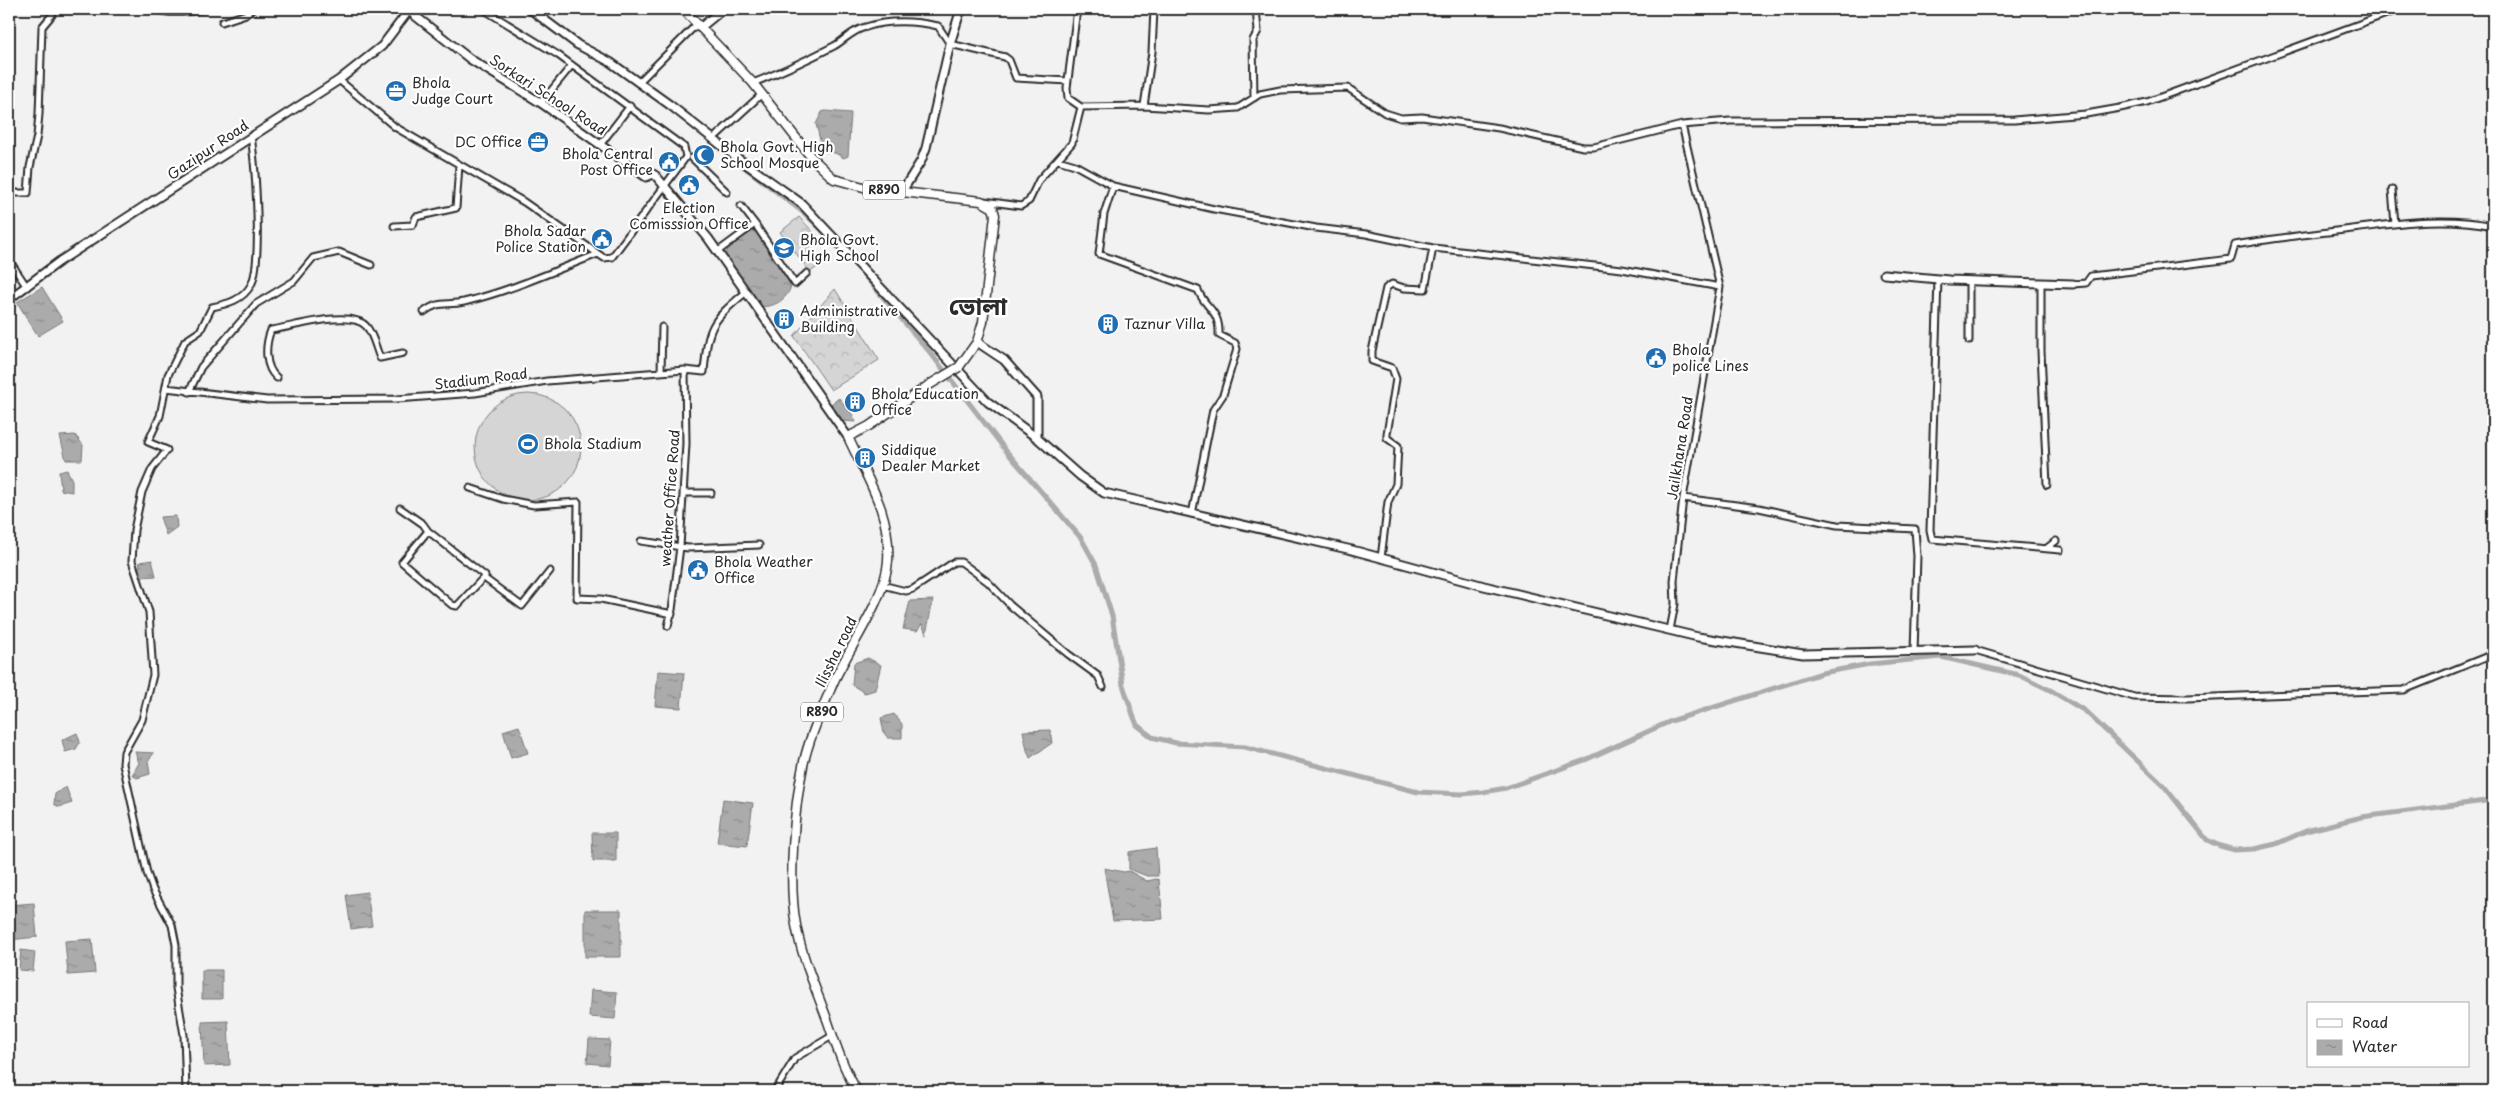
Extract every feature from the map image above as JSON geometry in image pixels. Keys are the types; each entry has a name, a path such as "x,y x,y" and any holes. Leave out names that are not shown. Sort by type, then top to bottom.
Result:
{"main road":[{"name":"R890","path":"683,9 753,83 811,157 834,179 867,188 981,201"},
{"path":"848,437 870,426 928,385 958,367 965,361 977,342 983,322 995,215 993,208 981,201"},
{"name":"Ilissha road","path":"848,437 870,478 884,519 888,562 886,576 828,697 803,765 797,803 793,891 796,925 815,992 844,1067 857,1091"}],"street":[{"path":"9,194 28,193 30,167 40,114 42,27 52,15 54,9"},
{"path":"156,9 162,12 186,12 204,9"},
{"path":"240,9 243,15"},
{"path":"222,22 243,15 252,9"},
{"path":"339,80 395,127 524,202 604,258 612,257 682,163 687,153 684,147 572,65 483,9"},
{"path":"530,9 578,45 610,62 802,203 988,402 1037,438 1080,476 1104,493 1381,558 1484,586 1698,637 1803,654 1975,650 2134,697 2187,698 2404,690 2493,654"},
{"path":"638,82 698,26 723,9"},
{"path":"901,192 921,161 926,148 950,44 961,9"},
{"path":"1077,9 1068,81 1068,98 1081,108 1144,106 1179,110 1238,108 1260,94 1280,90 1348,88 1385,113 1401,118 1422,117 1499,128 1582,147 1606,145 1682,125 1730,121 2014,120 2086,114 2147,102 2400,9"},
{"path":"1144,106 1152,52 1154,9"},
{"path":"1254,98 1253,40 1258,31 1256,9"},
{"name":"Gazipur Road","path":"9,299 60,261 164,196 251,135 339,80 382,46 410,10"},
{"name":"Sorkari School Road","path":"410,10 470,59 541,103 646,177 653,174 717,252 848,437"},
{"path":"753,83 801,64 841,42 849,33 867,26 917,22 938,26 950,44 1005,57 1009,60 1016,78 1068,81"},
{"path":"541,103 572,65"},
{"path":"714,138 762,94"},
{"path":"600,144 630,106"},
{"path":"981,201 1013,206 1026,204 1033,196 1040,180 1072,143 1081,108"},
{"name":"Jailkhana Road","path":"1670,630 1675,604 1674,580 1683,498 1720,286 1682,125"},
{"path":"186,1091 184,1035 176,988 176,944 172,925 153,890 147,874 123,764 124,752 142,720 152,686 149,612 131,552 142,492 152,469 167,450 148,442 160,416 168,375 185,341 200,331 212,307 234,302 251,286 258,253 254,154 251,135"},
{"path":"692,158 727,192"},
{"path":"1058,160 1075,166 1113,186 1214,209 1316,228 1366,234 1433,248 1639,271 1720,286"},
{"path":"394,226 413,224 416,217 456,208 459,164"},
{"path":"1113,186 1104,214 1099,254 1198,290 1204,304 1213,309 1219,324 1219,335 1235,343 1237,349 1223,396 1213,410 1192,514"},
{"path":"2392,190 2395,224"},
{"path":"741,206 795,284 807,273"},
{"path":"1884,274 1969,281 2086,283 2091,276 2231,259 2235,245 2260,240 2395,224 2467,221 2493,226"},
{"path":"717,252 755,224"},
{"path":"1381,558 1388,502 1396,484 1398,446 1387,438 1387,434 1396,379 1392,368 1372,361 1372,351 1386,288 1392,284 1404,288 1425,289 1433,248"},
{"path":"188,392 201,367 250,310 256,304 294,281 312,258 339,252 372,265"},
{"path":"424,312 434,304 460,303 498,294 598,254"},
{"path":"9,260 27,287"},
{"path":"1938,279 1930,530 1932,539 2060,550"},
{"path":"1969,281 1969,342"},
{"path":"2040,283 2047,485"},
{"name":"Stadium Road","path":"166,388 267,400 397,399 475,393 547,381 685,370 704,372 711,327 720,314 745,293"},
{"path":"277,378 271,373 267,360 271,330 315,322 350,319 360,321 368,328 380,358 403,353"},
{"path":"661,372 662,327"},
{"path":"977,342 1004,360 1037,397 1037,438"},
{"name":"weather Office Road","path":"668,626 672,614 680,547 686,444 685,370"},
{"path":"470,488 503,499 534,505 578,502 577,598 601,598 672,614"},
{"path":"683,493 711,493"},
{"path":"1683,498 1759,508 1837,525 1915,529 1917,556 1914,652"},
{"path":"400,508 423,524 428,531 485,576 484,578 522,606 550,571"},
{"path":"428,531 402,562 410,570 452,605 457,606 484,578"},
{"path":"641,541 680,547 759,545"},
{"path":"2046,548 2056,541"},
{"path":"882,585 906,591 913,589 954,562 961,562 988,582 1011,606 1068,654 1098,676 1103,687"},
{"path":"776,1091 791,1062 832,1036"}],"green space":[{"path":"799,217 816,235 817,242 808,251 816,257 819,266 810,272 780,232"},
{"path":"835,289 879,360 831,390 794,336"},
{"name":"Bhola Stadium","path":"528,394 548,398 565,410 577,427 581,447 577,467 565,484 548,496 528,500 508,496 491,484 479,467 475,447 479,427 491,410 508,398"}],"water":[{"path":"822,112 851,113 848,156 844,158 835,153 825,152 822,148 816,124"},
{"path":"756,230 791,286 782,300 767,306 756,305 731,264 723,258 732,245"},
{"path":"42,287 63,321 38,336 17,302"},
{"path":"839,398 856,422 843,421 831,404"},
{"path":"75,435 83,445 82,460 66,460 60,436"},
{"path":"67,470 72,480 72,492 61,490 59,472"},
{"path":"176,516 177,527 166,535 160,517"},
{"path":"152,560 156,576 140,577 138,570 140,562"},
{"path":"933,600 926,634 922,624 917,631 903,629 910,601"},
{"path":"868,658 881,665 875,690 865,693 852,685 854,663"},
{"path":"658,671 684,673 681,708 655,706"},
{"path":"894,714 902,724 902,738 888,738 884,733 881,718"},
{"path":"519,726 528,753 511,758 503,731"},
{"path":"1050,730 1052,743 1030,758 1023,731"},
{"path":"77,733 80,742 76,749 65,752 62,740"},
{"path":"135,752 154,753 148,761 150,774 137,778 132,775 139,763"},
{"path":"66,787 72,803 59,807 54,804 55,794"},
{"path":"723,799 753,803 747,846 717,843"},
{"path":"592,833 616,833 616,861 593,861"},
{"path":"1156,848 1158,876 1147,876 1129,869 1129,852"},
{"path":"1104,868 1124,872 1129,871 1147,881 1159,880 1163,919 1113,921"},
{"path":"367,892 372,926 351,929 346,895"},
{"path":"34,903 37,937 9,940 9,905"},
{"path":"585,910 621,910 621,957 585,957"},
{"path":"92,939 95,973 68,975 65,941"},
{"path":"21,950 35,952 33,971 19,970"},
{"path":"202,970 222,970 222,999 202,999"},
{"path":"591,990 617,992 615,1019 589,1017"},
{"path":"228,1021 230,1065 204,1066 202,1022"},
{"path":"589,1039 610,1040 608,1065 587,1063"}],"waterway":[{"path":"735,160 804,213 827,235"},
{"path":"863,274 932,355 1007,452 1081,538 1096,565 1112,616 1123,685 1133,715 1137,725 1152,737 1176,743 1245,747 1418,792 1462,794 1484,792 1506,788 1585,760 1671,721 1822,673 1870,664 1941,657 2019,675 2050,690 2085,711 2164,786 2207,840 2235,850 2254,849 2276,844 2306,831 2362,817 2493,800"}],"place":[{"name":"Bhola Judge Court","path":"396,91"},
{"name":"DC Office","path":"538,142"},
{"name":"Bhola Govt. High School Mosque","path":"704,155"},
{"name":"Bhola Central Post Office","path":"669,162"},
{"name":"Election Comisssion Office","path":"689,185"},
{"name":"Bhola Sadar Police Station","path":"602,239"},
{"name":"Bhola Govt. High School","path":"784,248"},
{"name":"Administrative Building","path":"784,319"},
{"name":"Taznur Villa","path":"1108,324"},
{"name":"Bhola police Lines","path":"1656,358"},
{"name":"Bhola Education Office","path":"855,402"},
{"name":"Bhola Stadium","path":"528,444"},
{"name":"Siddique Dealer Market","path":"865,458"},
{"name":"Bhola Weather Office","path":"698,570"}],"district":[{"name":"ভোলা","path":"978,307"}]}
